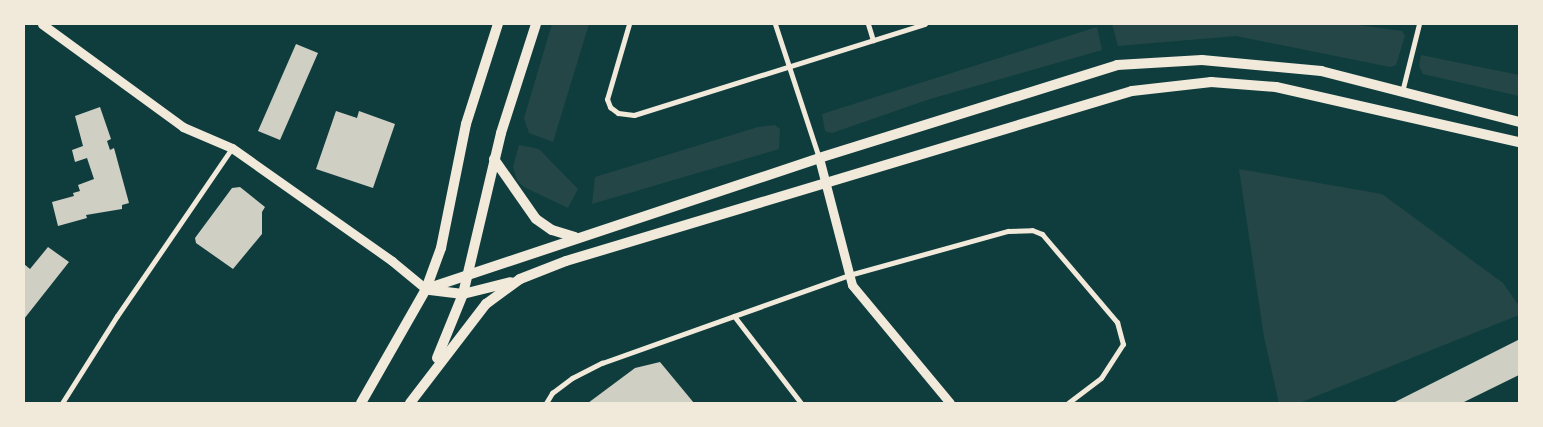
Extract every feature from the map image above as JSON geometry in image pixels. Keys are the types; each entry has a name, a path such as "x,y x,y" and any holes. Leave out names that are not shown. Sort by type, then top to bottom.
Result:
{"main road":[{"path":"361,403 426,290 441,248 466,124 498,24"},
{"path":"410,403 444,345 463,294 494,159 536,24"},
{"path":"426,290 575,237 1117,65 1202,60 1320,71 1519,122"},
{"path":"426,290 463,294 520,279 566,261 1132,90 1176,83 1211,82 1276,87 1519,142"},
{"path":"494,159 536,219 552,230 575,237"},
{"path":"424,380 486,304 520,279"}],"street":[{"path":"42,24 183,128 232,148 392,261 426,290"},
{"path":"629,24 607,99 610,106 618,113 634,115 925,24"},
{"path":"775,24 819,158 852,285 950,403"},
{"path":"868,24 873,40"},
{"path":"1402,92 1419,24"},
{"path":"62,403 117,316 232,148"},
{"path":"546,403 552,393 572,378 602,363 849,275 1008,230 1032,230 1042,234 1117,322 1122,344 1101,378 1068,403"},
{"path":"734,316 801,403"}],"shaded area":[{"path":"552,24 589,24 553,142 529,133 524,118"},
{"path":"1112,24 1350,24 1402,31 1405,36 1396,65 1390,67 1236,36 1118,46"},
{"path":"1097,27 1102,50 930,99 832,133 825,131 822,114"},
{"path":"1421,55 1519,75 1519,96 1423,74 1419,66"},
{"path":"775,125 780,129 779,149 592,204 595,177 758,127"},
{"path":"519,145 539,149 578,189 568,208 524,187 517,180 513,167"},
{"path":"1239,169 1382,194 1503,283 1519,306 1519,315 1299,403 1279,403 1264,337"}],"building":[{"path":"296,44 318,53 280,140 258,131"},
{"path":"100,107 111,139 107,141 110,150 114,148 129,203 122,205 122,209 86,215 87,218 58,226 52,202 74,196 73,193 80,191 78,185 94,179 87,158 75,162 72,150 83,146 75,116"},
{"path":"336,111 357,118 359,111 395,124 373,188 316,169"},
{"path":"240,187 265,207 262,212 262,234 233,269 196,243 195,238 232,188"},
{"path":"48,247 69,262 24,319 24,264 30,269"},
{"path":"1518,340 1519,375 1462,403 1393,403"},
{"path":"660,362 694,403 588,403 635,368"}]}
